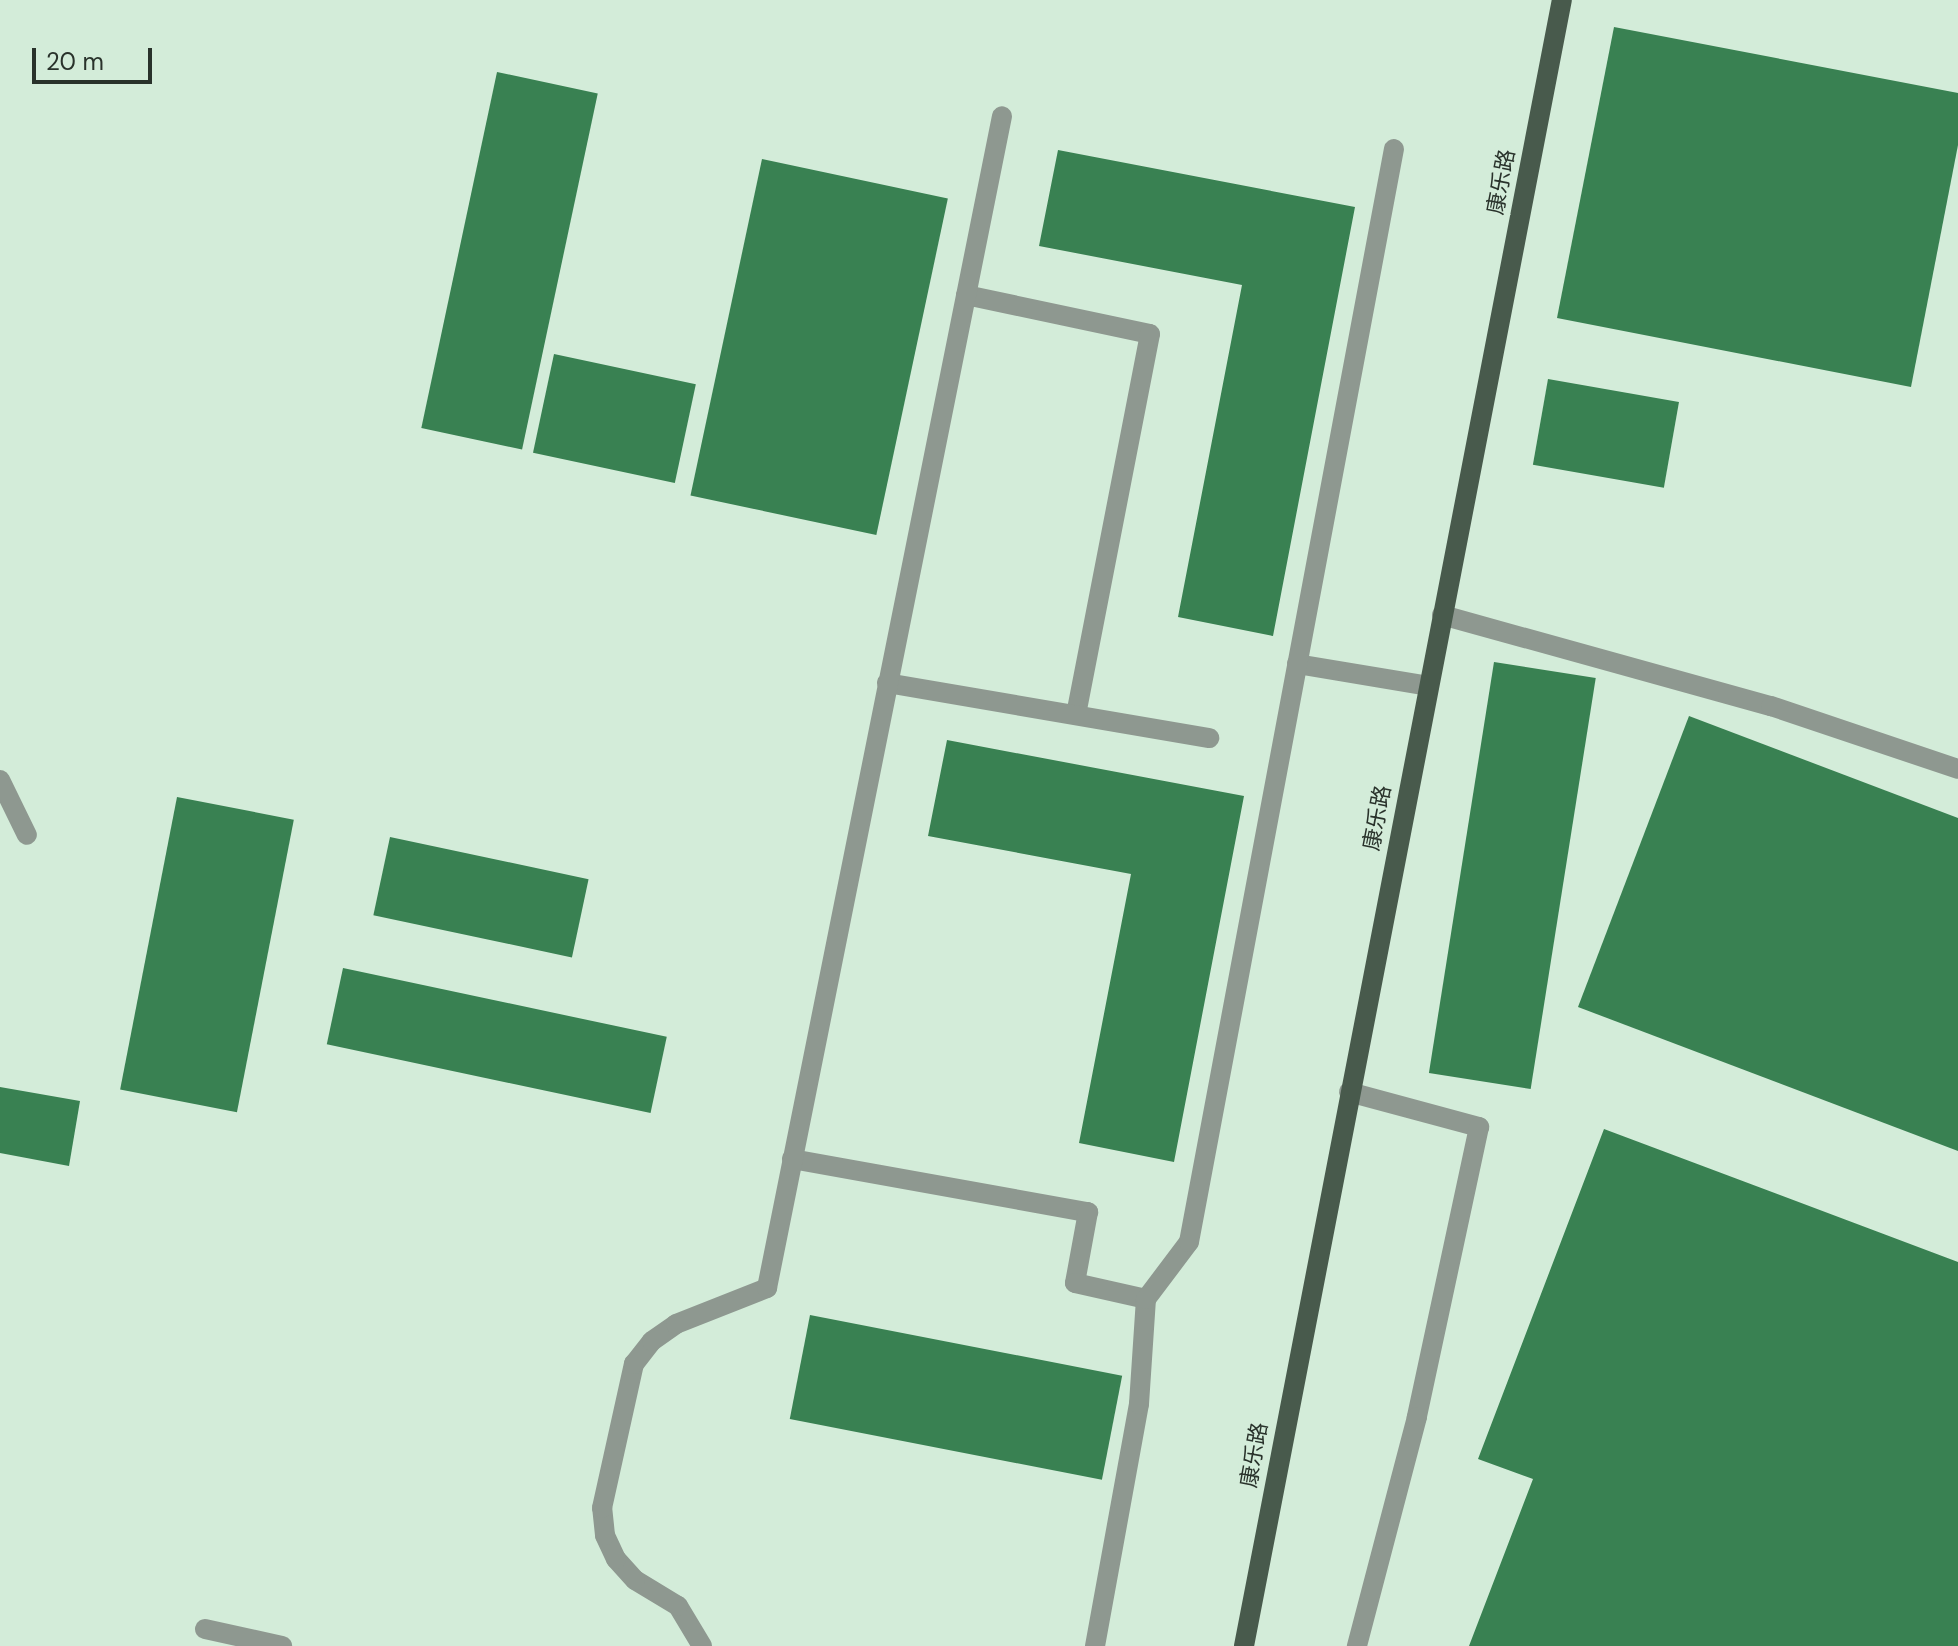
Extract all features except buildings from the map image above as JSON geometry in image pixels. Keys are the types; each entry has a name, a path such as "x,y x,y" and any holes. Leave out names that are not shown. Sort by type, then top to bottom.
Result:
{"main road":[{"name":"康乐路","path":"1244,1646 1562,0"}],"street":[{"path":"702,1646 678,1606 635,1580 616,1559 605,1535 602,1508 634,1364 652,1341 676,1324 767,1288 1002,116"},
{"path":"1095,1646 1139,1404 1146,1299 1189,1242 1394,149"},
{"path":"966,295 1150,334 1076,715"},
{"path":"1442,615 1771,706 1958,769"},
{"path":"1297,664 1428,686"},
{"path":"887,683 1209,738"},
{"path":"0,780 27,835"},
{"path":"1349,1092 1479,1127 1417,1417 1357,1646"},
{"path":"792,1159 1088,1212 1075,1283 1146,1299"},
{"path":"205,1629 282,1646"}]}
